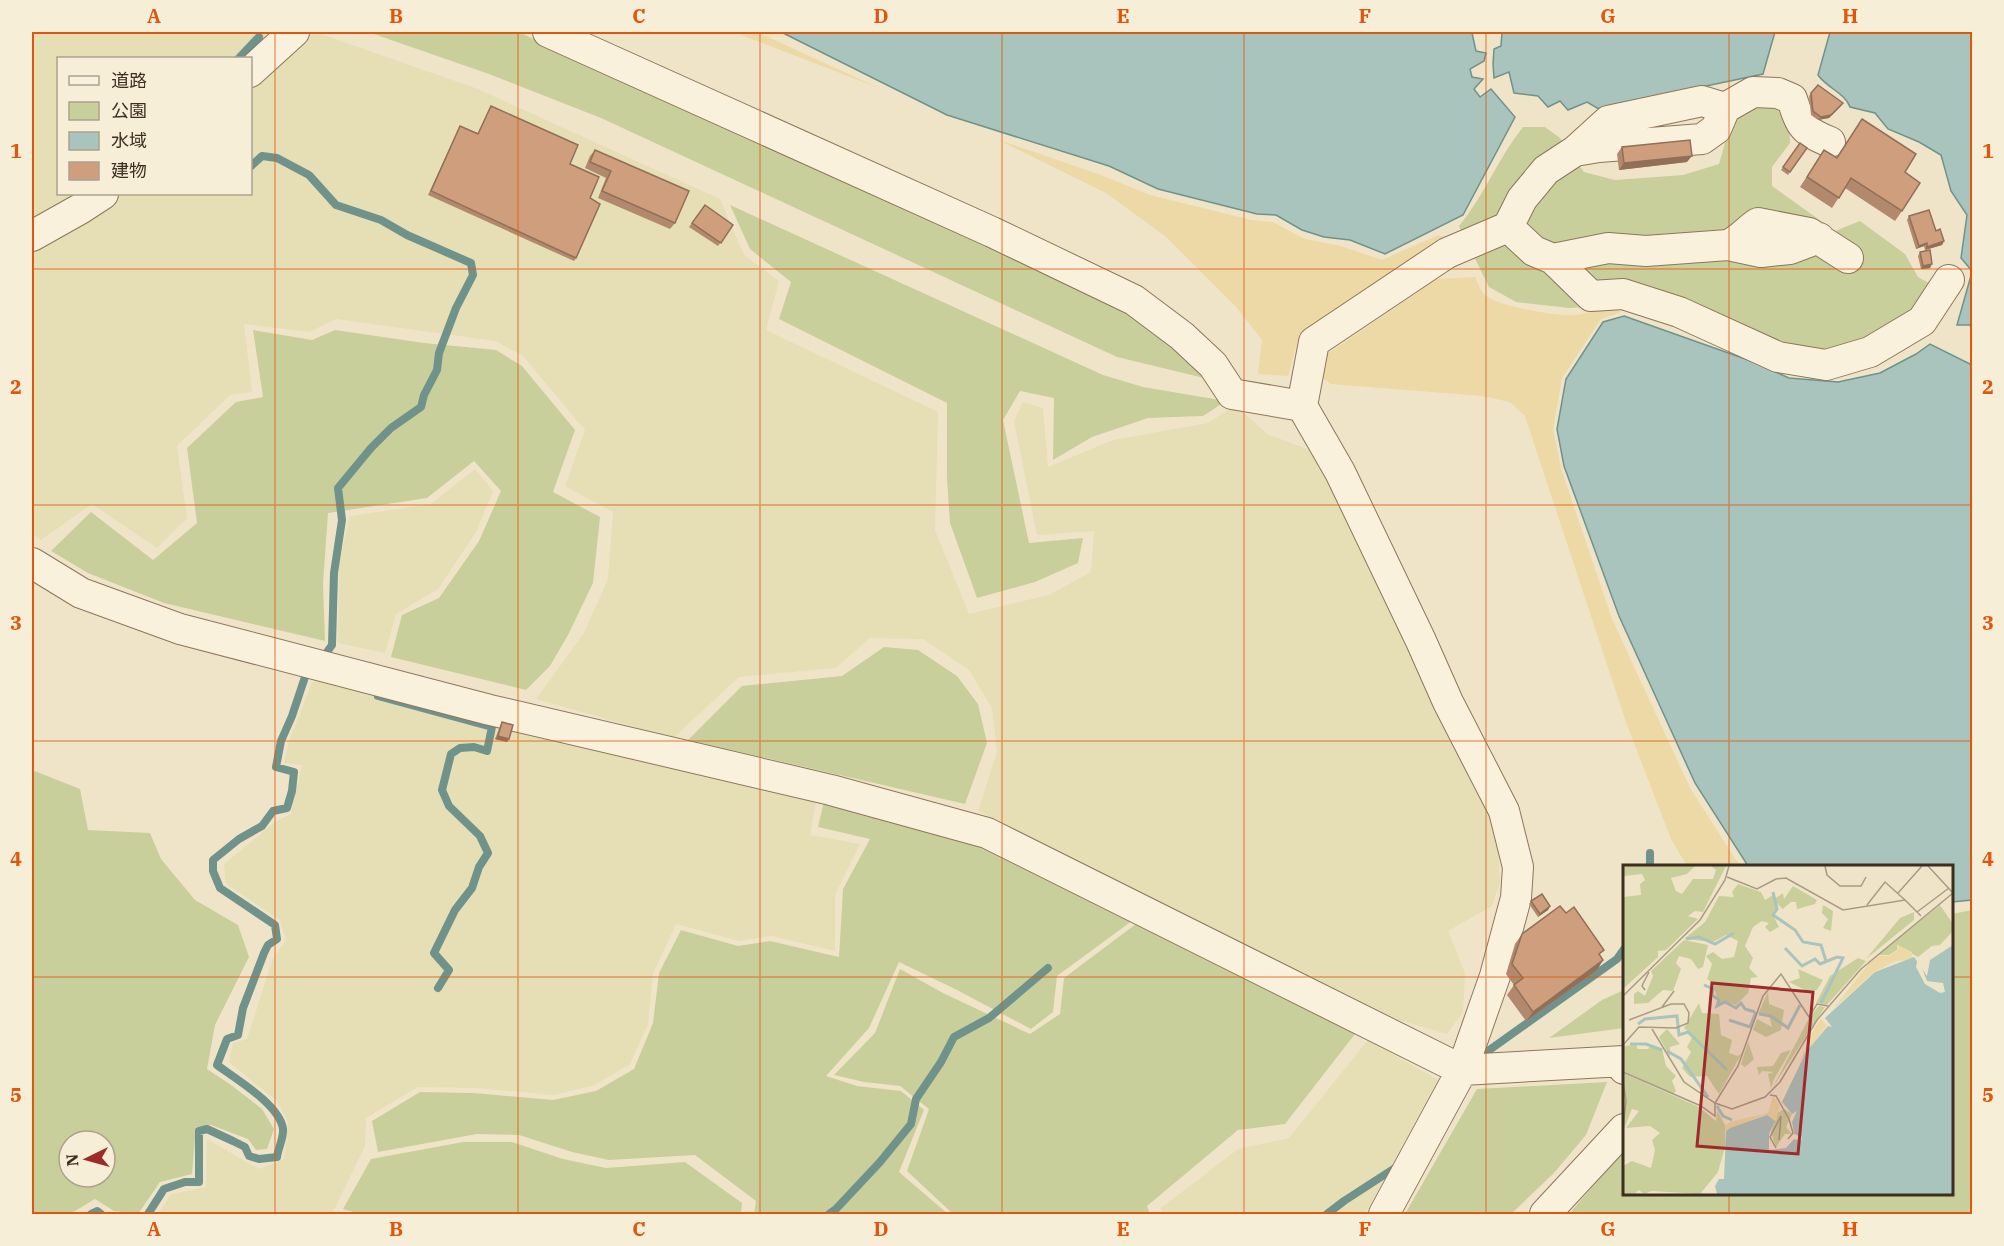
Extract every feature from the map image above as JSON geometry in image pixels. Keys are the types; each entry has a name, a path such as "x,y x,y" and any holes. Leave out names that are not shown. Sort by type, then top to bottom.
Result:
{"street":[{"path":"252,70 294,32"},
{"path":"548,32 992,232 1134,300 1182,336 1213,365 1232,394 1302,406"},
{"path":"1384,1215 1462,1070 1495,976 1516,898 1518,867 1504,811 1448,702 1340,472 1302,406 1314,342 1447,253 1508,227 1522,199 1546,170 1575,151 1702,139 1716,129 1725,108 1753,92 1778,93 1792,99 1798,118 1808,133 1830,142"},
{"path":"32,236 101,195"},
{"path":"1553,259 1608,248 1646,251 1728,245 1737,241 1746,230 1758,223 1809,233 1848,258"},
{"path":"1508,227 1534,251 1553,259 1591,296 1623,294 1679,312 1778,357 1826,365 1870,352 1922,321 1949,279"},
{"path":"32,563 81,593 180,629 490,711 831,790 987,832 1462,1070 1623,1061"},
{"path":"1545,1215 1623,1130"}],"shaded area":[{"path":"32,32 273,32 251,57 57,57 57,195 86,195 32,226"},
{"path":"309,32 315,32 478,89 720,199 744,255 779,281 766,330 938,412 935,530 969,614 1049,595 1091,572 1094,531 1037,535 1014,421 1023,402 1043,408 1048,467 1113,440 1208,423 1236,405 1267,434 1315,452 1469,768 1498,840 1500,883 1492,906 1448,931 1465,973 1463,1012 1447,1034 1396,1019 978,811 997,752 992,708 969,670 923,639 870,638 836,668 739,677 673,738 536,699 584,633 608,579 613,512 565,486 585,430 522,355 495,341 336,319 309,332 244,324 252,392 230,395 177,446 187,518 157,548 92,504 41,540 32,534 32,248 78,224 122,195 252,195 252,85"},
{"path":"475,469 493,491 476,532 438,589 396,614 385,653 338,643 339,563 350,516 431,504"},
{"path":"319,676 817,795 810,835 860,844 835,895 835,951 772,936 739,941 676,924 653,974 648,1024 630,1064 595,1085 554,1095 476,1088 418,1087 366,1118 365,1146 332,1214 158,1214 171,1194 206,1187 207,1139 259,1169 284,1159 288,1123 277,1101 229,1062 233,1043 247,1039 273,958 286,940 280,920 226,884 224,864 275,822 291,814 302,765 284,763 289,741 312,683"},
{"path":"1368,1040 1438,1080 1365,1214 1163,1214 1161,1208 1238,1149 1289,1138"}],"green space":[{"path":"368,32 519,32 1118,307 1158,333 1204,378 1117,357 601,118 489,74"},
{"path":"1756,102 1775,107 1789,124 1790,143 1772,167 1772,186 1835,231 1860,221 1905,254 1918,277 1934,286 1917,315 1826,357 1687,332 1617,306 1569,308 1516,302 1489,287 1459,226 1523,127 1545,127 1560,138 1584,172 1615,180 1683,175 1719,164 1729,128 1739,111"},
{"path":"730,205 1103,375 1143,387 1226,401 1203,416 1148,418 1092,437 1053,460 1054,398 1020,391 1003,420 1029,543 1083,538 1078,563 1035,582 977,598 950,523 947,479 947,403 779,319 791,282 750,249"},
{"path":"253,330 312,340 335,330 424,343 496,350 522,366 575,430 553,492 600,517 593,583 550,666 526,690 391,657 402,615 439,598 479,541 501,491 474,461 427,498 328,513 323,584 325,641 164,603 88,573 51,551 91,512 153,560 197,523 187,448 236,402 263,397"},
{"path":"884,647 918,650 957,676 978,704 987,743 965,804 688,740 742,686 842,676"},
{"path":"32,770 80,789 88,830 150,833 161,859 195,900 238,925 249,957 215,1025 207,1069 262,1109 274,1129 267,1149 256,1150 248,1139 211,1125 196,1127 192,1174 160,1182 138,1214 114,1211 95,1199 70,1214 32,1214"},
{"path":"825,797 995,847 1136,918 1057,976 1053,1012 1031,1029 899,962 869,1028 826,1076 857,1086 901,1091 924,1110 899,1172 948,1214 754,1214 756,1201 695,1155 609,1160 572,1152 519,1135 477,1134 378,1152 372,1121 420,1092 474,1093 553,1100 596,1091 634,1069 653,1023 659,973 681,930 738,946 770,941 839,957 843,889 870,839 818,827"},
{"path":"1972,910 1972,1214 1569,1214 1623,1151 1623,1195 1953,1195 1953,914"},
{"path":"1140,921 1355,1034 1285,1124 1238,1130 1147,1206 1150,1214 953,1214 907,1171 929,1109 900,1086 864,1082 834,1075 875,1033 900,969 943,993 1030,1034 1060,1014 1064,978"},
{"path":"1623,990 1623,1028 1549,1038 1602,1000"},
{"path":"1607,1082 1586,1135 1554,1173 1511,1214 1405,1214 1477,1089"},
{"path":"463,1142 512,1142 563,1159 606,1168 685,1162 742,1203 741,1214 359,1214 343,1209 371,1159"}],"sand":[{"path":"734,32 757,32 881,89"},
{"path":"996,139 1101,175 1150,195 1251,220 1273,222 1305,239 1341,246 1382,260 1438,235 1447,238 1399,267 1298,339 1288,376 1258,374 1262,340 1237,308 1165,236 1106,193"},
{"path":"1475,277 1481,290 1490,298 1500,303 1542,312 1567,315 1610,309 1622,312 1601,319 1562,378 1553,429 1561,468 1612,619 1690,788 1739,865 1686,865 1671,839 1627,725 1525,416 1510,402 1482,396 1331,384 1321,377 1324,356 1437,279"}],"water":[{"path":"781,32 1473,32 1476,51 1486,53 1484,61 1470,69 1472,77 1483,79 1474,89 1480,97 1491,89 1515,117 1463,215 1385,254 1350,240 1324,237 1302,230 1276,215 1257,214 1158,189 1109,166 947,115"},
{"path":"1502,32 1775,32 1763,74 1706,86 1618,110 1597,108 1587,102 1568,110 1560,101 1548,107 1538,96 1514,93 1509,72 1494,78 1494,49 1501,46"},
{"path":"1830,32 1972,32 1972,271 1961,258 1967,215 1951,191 1941,155 1919,142 1888,129 1875,113 1850,107 1844,98 1822,80 1818,75"},
{"path":"1972,272 1972,331 1970,325 1957,325"},
{"path":"1624,316 1751,361 1789,378 1838,382 1880,373 1930,344 1972,365 1972,900 1953,902 1953,865 1747,865 1695,783 1619,616 1564,466 1557,429 1566,379 1603,322"}],"building":[{"path":"1818,85 1843,103 1831,115 1821,117 1813,111 1811,93"},
{"path":"491,106 578,145 570,164 599,177 590,198 600,204 576,258 431,191 460,126 478,134"},
{"path":"1862,119 1916,154 1905,172 1920,183 1902,211 1851,178 1839,198 1807,177 1824,150 1837,158"},
{"path":"1690,140 1692,156 1624,163 1622,147"},
{"path":"1800,143 1807,148 1790,172 1783,167"},
{"path":"595,150 689,191 675,223 602,191 611,171 590,162"},
{"path":"705,205 733,225 721,243 692,223"},
{"path":"1929,210 1936,231 1940,229 1944,241 1927,247 1927,243 1919,246 1909,216"},
{"path":"1930,250 1932,264 1923,266 1920,252"},
{"path":"502,722 513,725 509,739 498,736"},
{"path":"1542,894 1550,906 1540,914 1531,901"},
{"path":"1560,906 1566,913 1574,907 1604,950 1599,954 1603,960 1533,1012 1514,985 1523,978 1512,964 1522,934"}],"waterway":[{"path":"240,57 259,37"},
{"path":"252,165 262,156 277,158 309,175 336,205 381,220 407,235 471,263 473,275 456,308 439,353 437,370 424,395 421,407 391,428 338,488 342,520 334,573 332,645 322,659"},
{"path":"148,1214 164,1189 185,1182 199,1182 199,1131 207,1129 233,1141 245,1147 249,1156 259,1159 277,1157 283,1132 280,1120 256,1093 217,1065 227,1039 238,1035 243,1008 264,953 268,945 277,939 275,925 220,888 213,871 213,860 239,839 262,826 273,811 287,808 294,772 276,767 281,741 305,677 311,671"},
{"path":"378,696 492,727 487,751 474,747 460,748 451,754 442,790 449,806 480,836 488,853 479,867 472,888 455,910 434,953 449,970 438,988"},
{"path":"1650,853 1650,865"},
{"path":"1488,1051 1617,959 1623,950"},
{"path":"829,1214 880,1162 911,1124 916,1099 941,1062 954,1037 989,1018 1048,968"},
{"path":"1327,1214 1398,1166"},
{"path":"91,1214 97,1211 101,1214"}]}
